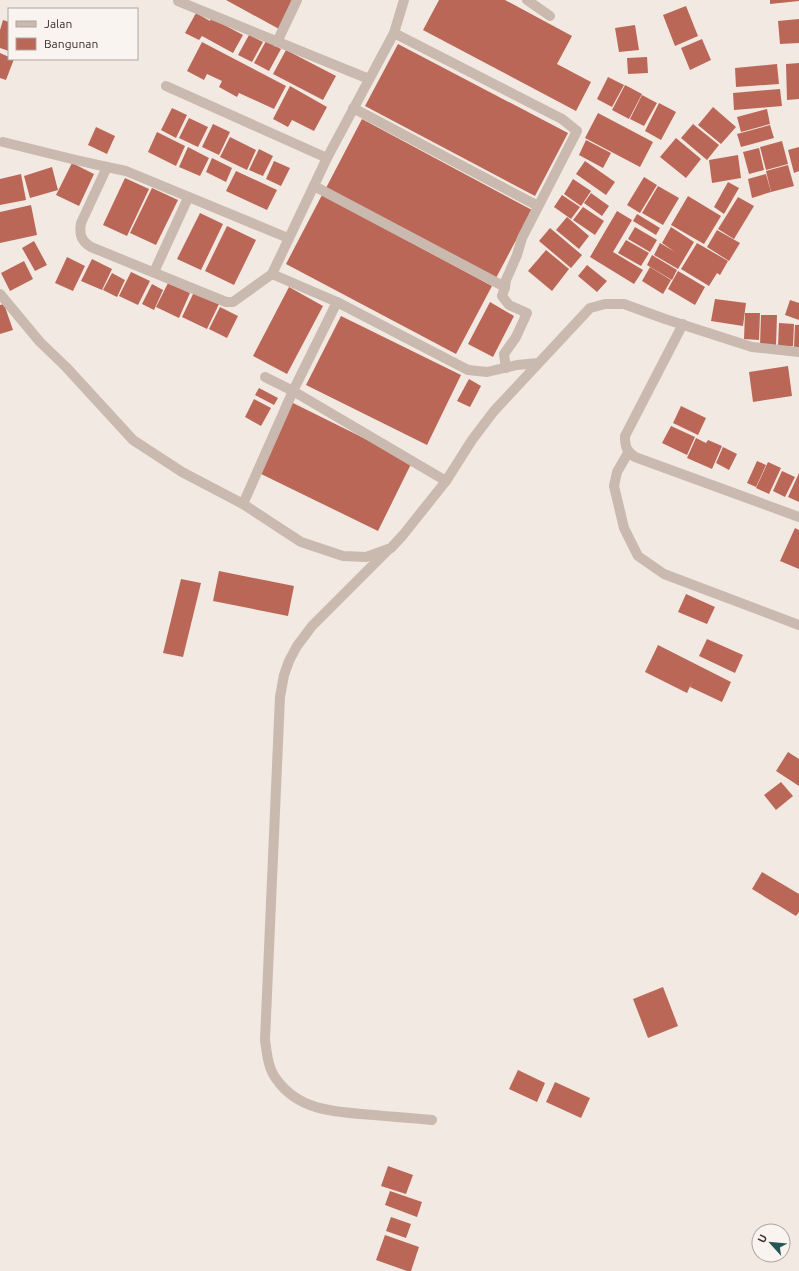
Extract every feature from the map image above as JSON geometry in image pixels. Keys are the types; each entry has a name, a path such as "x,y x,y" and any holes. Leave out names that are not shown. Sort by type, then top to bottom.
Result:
{"street":[{"path":"277,42 296,0"},
{"path":"108,167 81,223 81,237 86,244 226,302 234,302 272,274 327,158 394,33 404,0"},
{"path":"178,1 369,79"},
{"path":"531,1 550,16"},
{"path":"394,33 562,119 577,131 522,238 517,255 506,280 502,296 509,305 526,313 516,337 504,354 506,368"},
{"path":"166,86 327,158"},
{"path":"353,108 538,206"},
{"path":"3,142 126,171 188,198 288,238"},
{"path":"314,186 505,287"},
{"path":"154,272 188,198"},
{"path":"272,274 337,302 468,370 487,372 538,363"},
{"path":"0,294 40,342 66,367 132,440 182,472 243,504 301,542 343,556 366,557 391,548"},
{"path":"243,504 293,391 337,302"},
{"path":"432,1120 330,1112 306,1104 289,1094 276,1080 269,1064 265,1040 280,697 284,675 289,661 297,646 312,626 404,535 446,480 472,440 494,411 590,308 605,304 624,304 752,347 799,352"},
{"path":"683,324 625,436 625,446 628,453 635,457 799,517"},
{"path":"265,377 293,391 446,480"},
{"path":"628,453 617,472 614,486 624,528 638,556 664,574 799,625"}],"building":[{"path":"226,0 294,0 279,29"},
{"path":"439,0 505,0 572,36 557,64 591,82 576,111 423,30"},
{"path":"770,0 799,0 799,1 770,4"},
{"path":"686,6 698,36 675,46 663,15"},
{"path":"196,13 210,21 211,18 243,35 233,53 202,36 199,40 185,33"},
{"path":"799,19 799,43 780,44 778,21"},
{"path":"3,20 8,22 8,51 0,48 0,30"},
{"path":"635,25 639,50 619,52 615,28"},
{"path":"249,35 263,42 252,62 238,55"},
{"path":"702,39 711,60 690,70 681,48"},
{"path":"266,41 281,49 269,71 254,63"},
{"path":"202,42 286,86 274,109 239,93 237,97 219,87 222,81 207,74 204,80 187,71"},
{"path":"398,44 568,133 535,196 365,106"},
{"path":"286,50 336,76 323,100 273,74"},
{"path":"0,53 8,57 8,60 14,60 6,80 0,78"},
{"path":"647,57 648,73 628,74 627,58"},
{"path":"799,63 799,99 787,100 786,64"},
{"path":"777,64 779,84 736,87 735,68"},
{"path":"608,77 624,85 612,107 597,99"},
{"path":"625,85 642,94 629,119 612,110"},
{"path":"290,86 327,107 314,131 292,120 288,127 273,119"},
{"path":"780,89 782,106 734,110 733,93"},
{"path":"642,95 657,103 644,126 630,119"},
{"path":"659,103 676,112 661,140 645,131"},
{"path":"713,107 736,127 721,144 698,125"},
{"path":"172,108 187,115 176,138 161,130"},
{"path":"767,109 770,124 741,132 737,117"},
{"path":"598,113 653,142 640,167 585,138"},
{"path":"189,118 208,127 198,147 179,138"},
{"path":"362,119 532,210 496,278 326,188"},
{"path":"213,124 230,132 219,155 202,147"},
{"path":"693,124 719,145 707,160 681,138"},
{"path":"770,125 774,138 741,147 737,134"},
{"path":"96,127 115,136 107,154 88,145"},
{"path":"157,132 185,146 176,166 148,152"},
{"path":"230,137 256,150 247,170 220,157"},
{"path":"676,138 701,159 686,178 660,157"},
{"path":"586,140 611,153 603,168 579,155"},
{"path":"782,141 788,164 766,170 760,147"},
{"path":"188,147 209,158 200,176 179,167"},
{"path":"799,147 799,171 794,173 788,150"},
{"path":"759,148 764,170 749,174 743,152"},
{"path":"259,149 273,156 263,176 249,170"},
{"path":"738,155 741,178 712,183 709,160"},
{"path":"212,158 232,168 226,182 206,172"},
{"path":"274,161 290,168 281,186 266,179"},
{"path":"585,161 615,182 606,195 576,174"},
{"path":"72,163 94,174 79,206 56,195"},
{"path":"788,165 794,186 771,192 766,171"},
{"path":"52,167 58,190 30,198 24,176"},
{"path":"236,171 277,190 267,210 226,191"},
{"path":"21,174 26,200 0,205 0,179"},
{"path":"766,174 771,192 752,198 748,179"},
{"path":"644,177 657,185 640,213 627,205"},
{"path":"125,178 149,189 127,236 103,225"},
{"path":"573,179 591,191 581,206 564,194"},
{"path":"728,182 739,188 724,214 714,207"},
{"path":"658,186 679,198 663,225 642,213"},
{"path":"152,188 178,200 156,245 130,233"},
{"path":"591,193 609,206 602,216 584,203"},
{"path":"322,195 492,286 456,354 286,264"},
{"path":"562,195 580,207 571,219 554,207"},
{"path":"688,196 721,216 704,244 671,225"},
{"path":"738,197 754,206 734,239 718,229"},
{"path":"31,205 37,235 0,243 0,212"},
{"path":"583,207 604,221 595,235 573,220"},
{"path":"617,211 632,220 613,252 643,270 634,284 590,257"},
{"path":"200,213 223,224 201,270 177,259"},
{"path":"637,214 660,228 656,235 633,221"},
{"path":"567,217 589,236 579,249 556,230"},
{"path":"227,226 256,240 234,285 205,271"},
{"path":"635,227 657,240 650,252 628,239"},
{"path":"671,227 694,242 678,269 654,255 660,243 675,252 662,243"},
{"path":"550,228 582,255 571,268 539,241"},
{"path":"717,230 740,243 729,261 707,247"},
{"path":"626,240 649,253 641,266 618,253"},
{"path":"34,241 47,265 35,271 22,248"},
{"path":"697,243 728,261 720,275 717,273 709,286 681,269"},
{"path":"546,250 569,269 552,291 528,271"},
{"path":"652,255 677,270 672,280 647,265"},
{"path":"67,257 85,266 73,291 55,283"},
{"path":"92,259 112,269 102,290 81,281"},
{"path":"24,261 33,279 10,291 1,273"},
{"path":"587,265 607,281 597,292 578,276"},
{"path":"650,267 671,280 663,294 642,281"},
{"path":"678,271 705,287 695,305 668,289"},
{"path":"131,272 150,281 138,305 119,296"},
{"path":"112,273 125,280 117,297 103,290"},
{"path":"168,283 190,293 179,318 156,307"},
{"path":"152,284 163,290 154,310 142,304"},
{"path":"289,287 323,306 287,374 253,356"},
{"path":"194,292 219,304 207,329 182,317"},
{"path":"715,299 746,303 743,326 711,321"},
{"path":"790,300 799,303 799,320 785,315"},
{"path":"490,302 514,316 493,357 468,344"},
{"path":"4,304 13,330 0,334 0,305"},
{"path":"220,307 238,316 227,338 209,329"},
{"path":"745,313 760,313 759,340 744,339"},
{"path":"761,315 777,315 776,346 760,345"},
{"path":"341,316 461,375 427,445 306,385"},
{"path":"779,323 794,324 793,346 778,346"},
{"path":"795,325 799,325 799,349 794,348"},
{"path":"788,366 792,396 753,402 749,372"},
{"path":"469,379 481,386 470,407 457,401"},
{"path":"259,388 278,398 274,405 255,395"},
{"path":"254,399 271,408 261,426 245,417"},
{"path":"291,402 412,462 378,531 257,472"},
{"path":"681,406 706,418 698,435 673,423"},
{"path":"671,426 695,437 687,455 662,443"},
{"path":"696,438 706,443 708,440 722,446 712,469 687,458"},
{"path":"723,447 737,454 729,470 716,463"},
{"path":"757,461 766,465 756,487 747,483"},
{"path":"768,462 781,468 769,494 756,488"},
{"path":"782,471 795,477 785,497 773,491"},
{"path":"799,473 799,502 788,497"},
{"path":"795,528 799,530 799,569 780,561"},
{"path":"219,571 294,586 288,616 213,601"},
{"path":"181,579 201,583 183,657 163,653"},
{"path":"686,594 715,607 707,624 678,612"},
{"path":"707,639 743,655 735,673 699,656"},
{"path":"658,645 731,682 722,702 690,687 693,680 687,693 645,672"},
{"path":"788,752 799,759 799,786 776,771"},
{"path":"781,782 793,796 776,810 764,795"},
{"path":"762,872 799,894 799,912 796,916 752,889"},
{"path":"663,987 678,1026 648,1038 633,999"},
{"path":"518,1070 545,1083 537,1102 509,1089"},
{"path":"555,1082 590,1098 581,1118 546,1102"},
{"path":"388,1166 413,1175 406,1194 381,1186"},
{"path":"390,1191 422,1202 417,1217 385,1205"},
{"path":"391,1217 411,1224 406,1238 386,1231"},
{"path":"385,1235 419,1247 411,1271 376,1260"}]}
